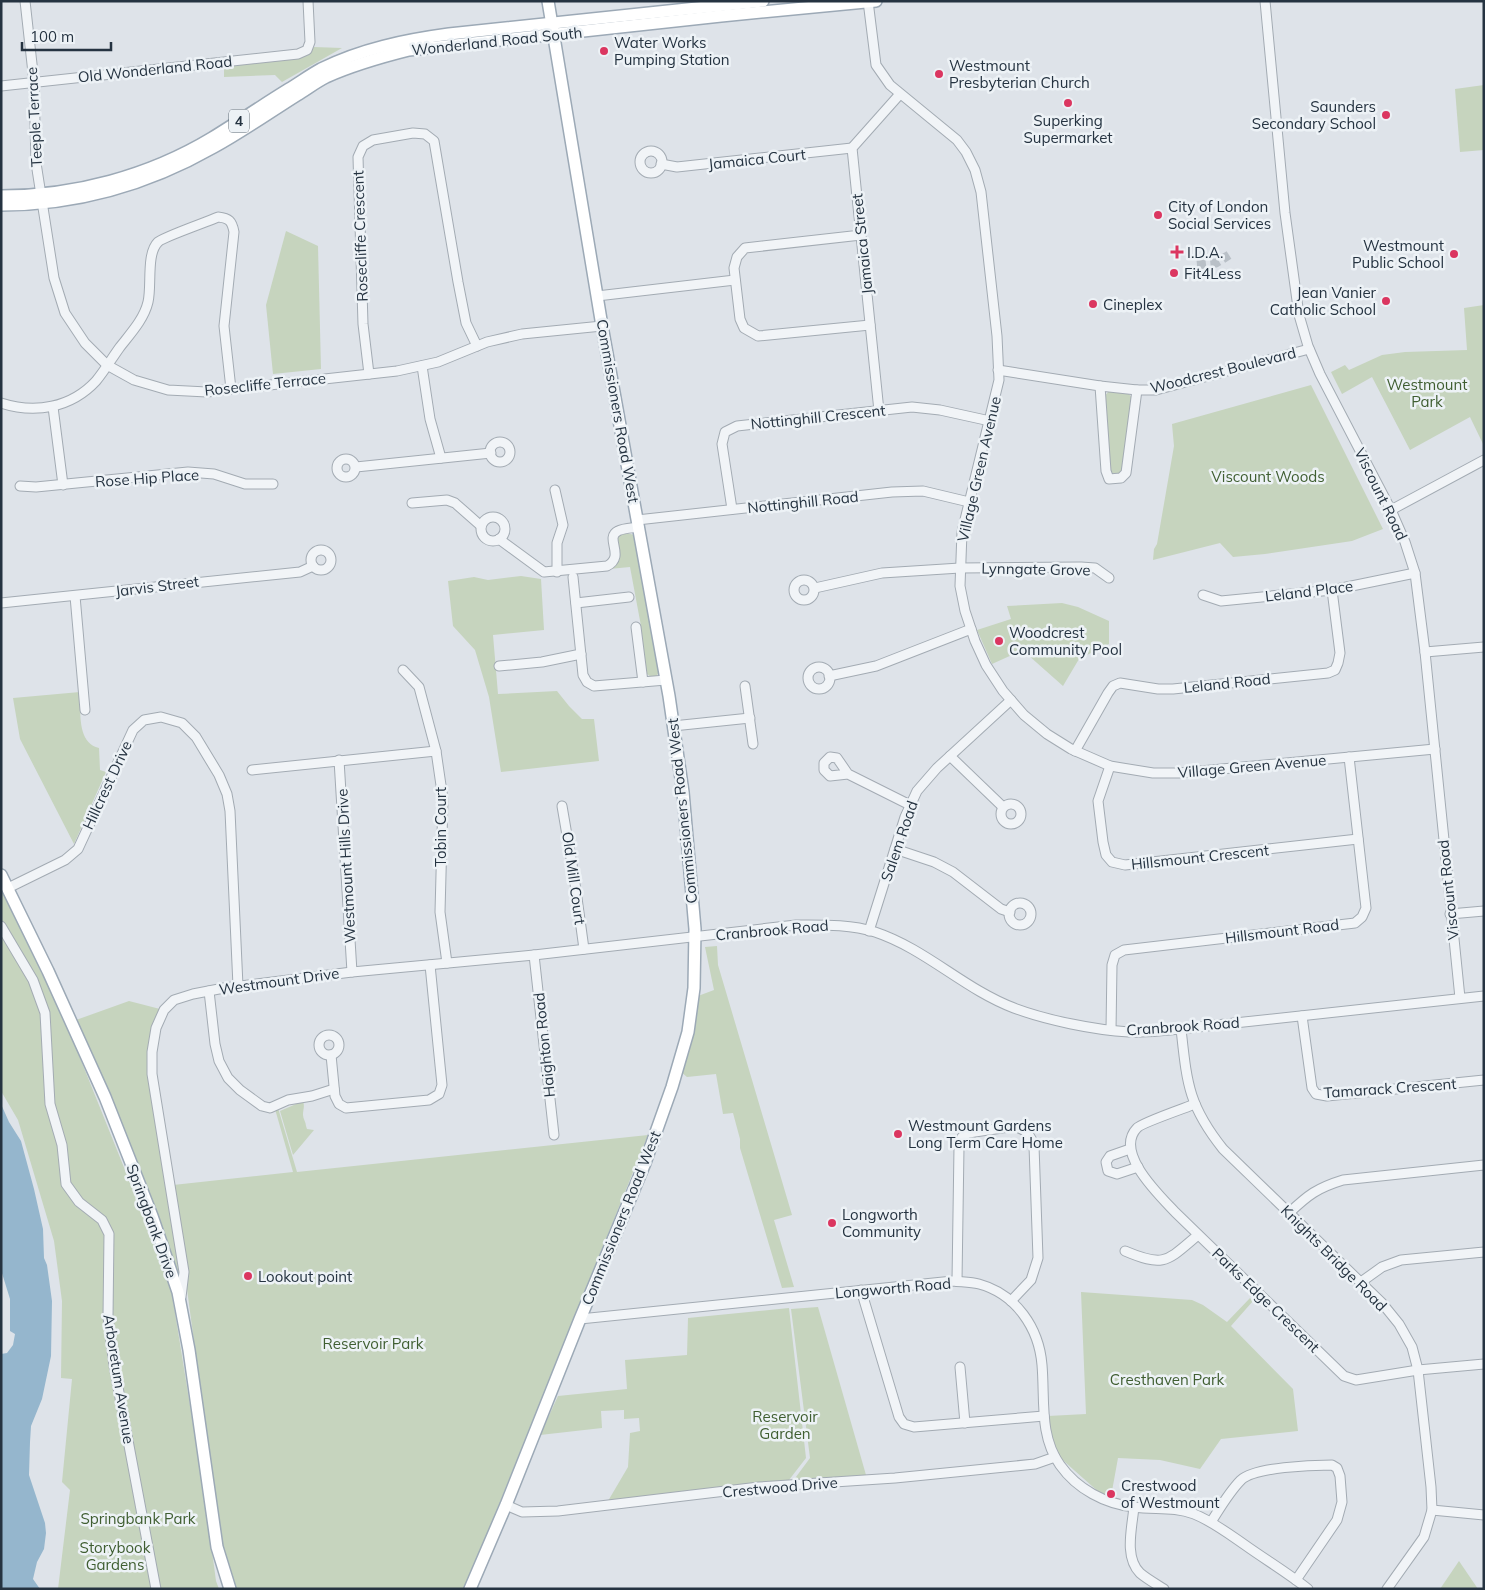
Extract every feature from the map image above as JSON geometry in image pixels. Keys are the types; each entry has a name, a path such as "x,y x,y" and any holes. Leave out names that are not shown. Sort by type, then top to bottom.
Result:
{"main road":[{"name":"Commissioners Road West","path":"470,1589 645,1163 672,1087 688,1032 694,988 696,937 683,792 666,680 602,326 548,1"},
{"name":"Wonderland Road South","path":"1,196 41,199 81,198 124,188 171,169 214,147 325,78 365,61 417,48 763,1"},
{"name":"Wonderland Road South","path":"553,29 871,2"},
{"name":"Wonderland Road South","path":"1,205 41,199"},
{"name":"Springbank Drive","path":"1,875 48,971 105,1097 152,1216 178,1292 189,1350 217,1547 230,1589"}],"street":[{"name":"Teeple Terrace","path":"25,1 34,82 36,163 41,199"},
{"name":"Old Wonderland Road","path":"1,86 294,54 307,50 310,42 308,1"},
{"name":"Viscount Road","path":"1265,1 1292,271 1299,315 1309,349 1320,374 1392,510 1415,574 1425,652 1460,998"},
{"name":"Village Green Avenue","path":"871,2 876,65 890,85 957,140 966,152 975,170 981,192 997,336 999,380 968,502 962,532 960,568 965,611 971,630 986,665 1003,691 1024,715 1047,734 1075,751 1110,766 1153,773 1179,773 1434,749"},
{"path":"852,148 900,94"},
{"name":"Rosecliffe Crescent","path":"368,374 363,324 358,157 362,146 373,140 413,133 425,134 434,142 466,323 477,346"},
{"name":"Jamaica Court","path":"661,164 677,167 852,148"},
{"name":"Jamaica Street","path":"852,148 879,411"},
{"name":"Rosecliffe Terrace","path":"41,199 54,278 65,313 85,343 107,365 134,380 168,390 207,392 397,371 438,362 487,342 522,334 602,326"},
{"path":"1,403 24,408 52,407 68,402 84,391 96,380 144,315 149,301 152,252 158,241 218,217 230,220 234,232 224,326 231,389"},
{"path":"861,235 745,248 737,257 734,268 735,280 740,319 744,328 758,336 870,325"},
{"path":"597,296 735,280"},
{"name":"Woodcrest Boulevard","path":"998,370 1100,386 1156,390 1309,349"},
{"path":"422,366 430,419 441,458"},
{"name":"Woodcrest Boulevard","path":"1100,386 1106,471 1109,479 1121,478 1126,473 1137,390"},
{"path":"52,407 63,485"},
{"name":"Nottinghill Crescent","path":"732,509 722,444 725,432 737,426 912,407 940,410 990,421"},
{"path":"356,467 491,453"},
{"path":"1392,510 1484,460"},
{"name":"Rose Hip Place","path":"20,486 63,485 188,472 214,474 245,484 273,484"},
{"path":"499,539 538,569 544,572 557,572 557,543 563,525 555,490"},
{"name":"Nottinghill Road","path":"557,572 607,566 613,563 616,557 613,540 614,534 619,530 638,523 732,509 892,492 923,491 968,502"},
{"path":"412,504 447,500 455,503 481,526 482,533 486,539 493,541 502,536 504,528 501,521 497,518 489,518 481,526"},
{"name":"Jarvis Street","path":"1,604 300,572 312,566"},
{"name":"Lynngate Grove","path":"814,588 882,573 960,568 1081,567 1095,568 1109,578"},
{"name":"Leland Place","path":"1203,596 1221,601 1332,590 1415,574"},
{"path":"573,577 583,675 587,682 594,686 666,680"},
{"name":"Leland Road","path":"1075,751 1108,693 1113,686 1120,683 1158,689 1173,689 1328,673 1335,670 1340,653 1332,590"},
{"path":"75,596 85,710"},
{"path":"576,603 629,598"},
{"path":"636,627 643,682"},
{"path":"829,676 876,666 971,630"},
{"path":"1425,652 1484,647"},
{"path":"499,666 542,662 581,654"},
{"name":"Tobin Court","path":"403,670 418,687 436,751 444,799 440,912 447,963"},
{"path":"745,686 753,744"},
{"name":"Salem Road","path":"869,930 910,805 917,791 937,768 1011,700"},
{"name":"Hillcrest Drive","path":"8,888 65,860 78,849 132,730 144,720 161,718 182,723 196,736 227,794 230,812 238,986"},
{"path":"673,726 750,718"},
{"path":"252,770 436,751"},
{"path":"950,756 1003,807"},
{"name":"Hillsmount Road","path":"1111,1030 1112,965 1115,956 1124,950 1355,923 1362,917 1366,908 1349,757"},
{"name":"Westmount Hills Drive","path":"339,760 352,972"},
{"name":"Hillsmount Crescent","path":"1110,766 1098,801 1103,842 1106,855 1112,862 1125,865 1358,839"},
{"path":"848,774 910,805"},
{"name":"Old Mill Court","path":"562,806 584,949"},
{"path":"895,850 934,862 953,872 1001,909 1010,912"},
{"path":"1450,914 1484,911"},
{"name":"Cranbrook Road","path":"696,937 796,925 838,925 869,930 907,945 976,990 1013,1008 1042,1017 1129,1032 1181,1029 1484,996"},
{"name":"Arboretum Avenue","path":"1,926 33,980 45,1013 50,1104 62,1145 66,1184 79,1202 102,1220 109,1234 108,1317 114,1366 156,1589"},
{"name":"Westmount Drive","path":"180,1302 184,1272 152,1074 152,1052 156,1028 164,1010 174,1000 238,986 352,972 534,955 696,937"},
{"name":"Haighton Road","path":"534,955 554,1135"},
{"path":"331,1055 335,1096 340,1104 346,1108 429,1100 439,1094 442,1085 430,964"},
{"path":"209,991 215,1044 219,1061 228,1078 240,1090 262,1106 270,1108 288,1100 312,1096 334,1089"},
{"name":"Tamarack Crescent","path":"1302,1016 1312,1088 1316,1094 1327,1096 1484,1080"},
{"name":"Knights Bridge Road","path":"1181,1029 1186,1078 1194,1104 1211,1134 1223,1149 1382,1303 1399,1324 1412,1347 1418,1370 1432,1510 1424,1537 1388,1589"},
{"path":"1138,1167 1117,1174 1108,1171 1106,1162 1110,1156 1130,1149 1130,1140 1137,1127 1194,1104"},
{"path":"957,1281 959,1147 962,1137 968,1133 1017,1127 1025,1131 1032,1138 1034,1146 1038,1258 1031,1280 1011,1301"},
{"name":"Parks Edge Crescent","path":"1130,1149 1138,1167 1154,1189 1198,1235 1344,1376 1356,1380 1418,1370 1484,1364"},
{"path":"1289,1213 1306,1197 1323,1186 1342,1180 1484,1165"},
{"path":"1125,1250 1143,1258 1158,1261 1170,1259 1198,1235"},
{"path":"1361,1282 1382,1267 1401,1260 1484,1252"},
{"name":"Longworth Road","path":"580,1319 957,1281 979,1284 1001,1293 1022,1311 1037,1337 1042,1364 1044,1416 1047,1436 1055,1457 1070,1477 1090,1493 1110,1502 1134,1507 1179,1509 1211,1522 1308,1589"},
{"path":"861,1290 899,1417 904,1424 914,1427 1044,1416"},
{"path":"960,1367 965,1423"},
{"name":"Crestwood Drive","path":"506,1505 522,1512 558,1511 759,1487 895,1478 1035,1464 1055,1457"},
{"path":"1211,1522 1233,1489 1249,1474 1269,1470 1332,1465 1337,1468 1340,1476 1342,1502 1337,1520 1296,1580"},
{"path":"1134,1507 1130,1546 1132,1561 1140,1572 1164,1589"},
{"path":"1432,1510 1484,1515"}],"green space":[{"path":"314,47 342,48 282,82 275,75 224,77 224,66 302,57 308,55"},
{"path":"1484,85 1484,150 1460,152 1455,89"},
{"path":"286,231 318,246 321,369 273,374 266,305"},
{"name":"Westmount Park","path":"1484,305 1484,446 1470,417 1410,450 1372,377 1342,394 1331,372 1345,365 1349,370 1382,355 1405,352 1467,350 1464,308"},
{"name":"Viscount Woods","path":"1311,385 1383,529 1352,541 1265,554 1233,557 1220,543 1153,560 1174,446 1172,424"},
{"path":"1109,391 1128,393 1133,399 1122,471 1119,474 1114,474 1110,471 1103,398"},
{"path":"627,533 634,535 644,584 659,672 656,677 651,677 646,673 641,626 630,567 609,569 617,562 620,555 616,536"},
{"path":"521,576 541,579 544,630 493,635 498,694 557,691 582,719 594,719 599,761 501,772 489,697 475,650 453,626 448,581 474,577 488,580"},
{"path":"1062,603 1078,607 1109,621 1109,644 1079,659 1063,686 1028,655 1025,649 992,664 977,630 1011,619 1007,606"},
{"path":"80,692 80,716 83,733 86,740 99,748 100,770 106,772 74,844 20,739 13,698"},
{"name":"Springbank Park","path":"1,888 68,1028 170,1282 205,1498 216,1581 219,1589 58,1589 70,1490 62,1482 72,1379 61,1378 62,1301 54,1241 18,1120 1,1091"},
{"path":"717,946 718,965 792,1215 774,1220 794,1287 782,1288 740,1148 740,1139 733,1113 723,1114 716,1074 687,1077 681,1072 698,996 714,990 705,947"},
{"path":"129,1001 160,1009 154,1020 150,1040 179,1276 76,1020"},
{"path":"303,1101 303,1116 307,1129 314,1130 293,1155 280,1111"},
{"name":"Reservoir Park","path":"278,1108 297,1172 648,1135 465,1589 235,1589 222,1550 173,1185 293,1172 275,1109"},
{"name":"Cresthaven Park","path":"1081,1292 1192,1300 1203,1305 1227,1322 1250,1298 1253,1301 1231,1326 1293,1389 1298,1431 1221,1439 1200,1469 1160,1460 1118,1458 1110,1502 1057,1455 1048,1428 1048,1416 1086,1414"},
{"path":"818,1307 866,1475 793,1481 810,1458 791,1309"},
{"name":"Reservoir Garden","path":"789,1308 806,1458 789,1480 608,1501 628,1467 630,1433 640,1431 639,1418 624,1419 624,1410 601,1411 602,1428 540,1435 558,1396 627,1389 625,1360 687,1355 688,1318"},
{"path":"1459,1561 1478,1589 1440,1589"}],"water":[{"path":"1,1104 9,1122 21,1141 34,1189 43,1229 44,1258 47,1265 52,1301 51,1356 42,1399 31,1426 30,1442 29,1475 45,1523 46,1533 44,1549 37,1562 33,1579 40,1589 1,1589 1,1354 7,1353 13,1345 15,1334 10,1331 10,1299 1,1270"}],"tunnel":[{"path":"1197,265 1216,263 1229,255"}],"place":[{"name":"Water Works Pumping Station","path":"604,51"},
{"name":"Westmount Presbyterian Church","path":"939,74"},
{"name":"Superking Supermarket","path":"1068,103"},
{"name":"Saunders Secondary School","path":"1386,115"},
{"name":"City of London Social Services","path":"1158,215"},
{"name":"I.D.A.","path":"1177,252"},
{"name":"Westmount Public School","path":"1454,254"},
{"name":"Fit4Less","path":"1174,273"},
{"name":"Jean Vanier Catholic School","path":"1386,301"},
{"name":"Cineplex","path":"1093,304"},
{"name":"Woodcrest Community Pool","path":"999,641"},
{"name":"Westmount Gardens Long Term Care Home","path":"898,1134"},
{"name":"Longworth Community","path":"832,1223"},
{"name":"Lookout point","path":"248,1276"},
{"name":"Crestwood of Westmount","path":"1111,1494"}],"park label":[{"name":"Storybook Gardens","path":"115,1556"}]}
